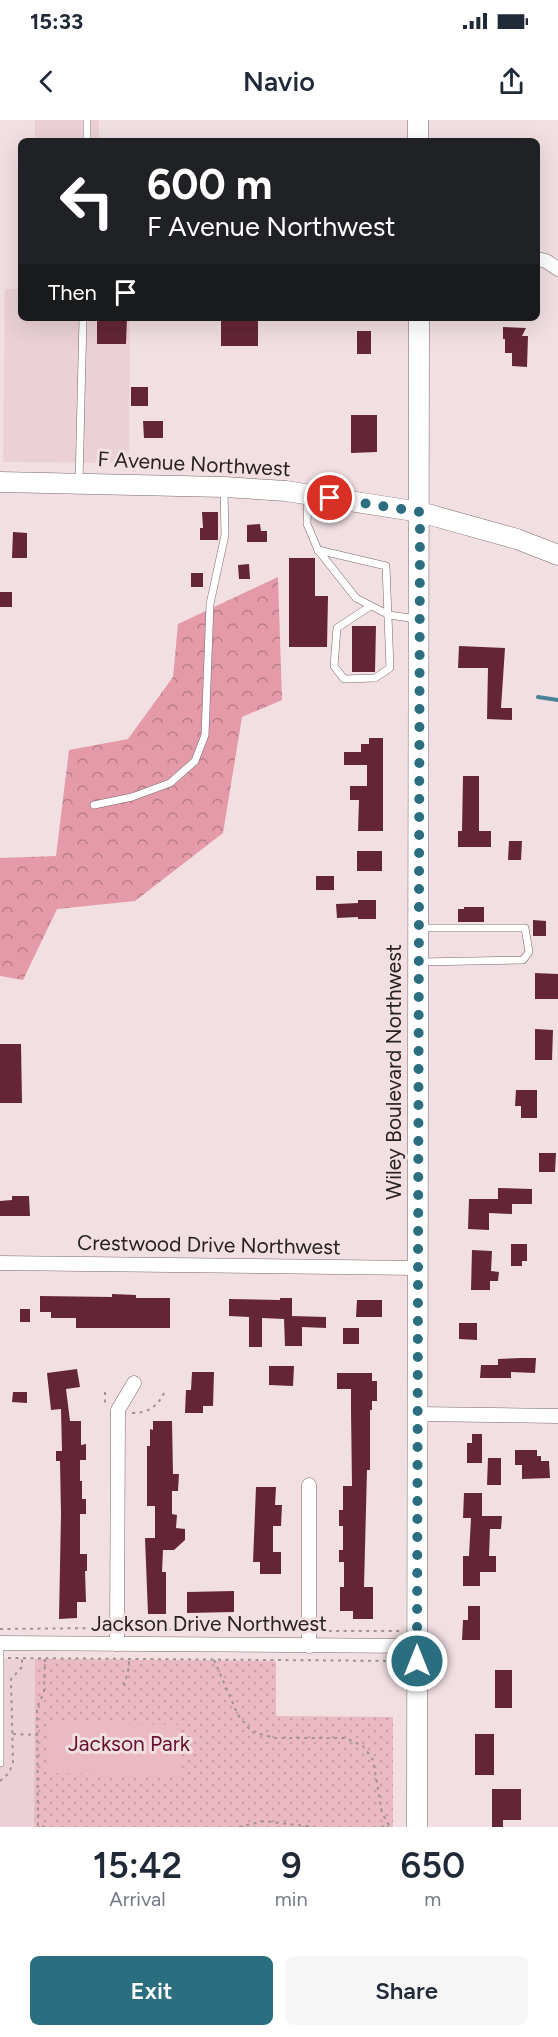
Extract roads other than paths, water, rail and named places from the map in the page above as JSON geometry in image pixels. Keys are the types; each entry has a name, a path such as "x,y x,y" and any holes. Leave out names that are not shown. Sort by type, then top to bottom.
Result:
{"street":[{"path":"418,120 418,138"},
{"path":"540,260 558,269"},
{"name":"Wiley Boulevard Northwest","path":"417,1827 420,321"},
{"name":"F Avenue Northwest","path":"0,482 224,487 286,491 420,512 517,539 558,555"},
{"name":"Crestwood Drive Northwest","path":"0,1263 418,1268"},
{"path":"117,1644 118,1410 134,1383"},
{"path":"418,1414 558,1416"},
{"path":"309,1485 309,1646"},
{"name":"Jackson Drive Northwest","path":"0,1643 417,1646"}],"lane":[{"path":"87,120 87,138"},
{"path":"79,483 83,321"},
{"path":"94,805 132,797 170,783 195,761 205,735 210,604 225,535 224,487"},
{"path":"308,495 307,524 318,550 356,598 369,607 388,615 419,619"},
{"path":"318,550 386,566 390,668 375,678 344,679 334,666 337,628 369,607"},
{"path":"419,928 525,928 529,952 523,960 419,962"},
{"path":"0,1643 0,1763"}],"waterway":[{"path":"538,697 558,700"}],"park label":[{"name":"Jackson Park","path":"129,1744"}]}
